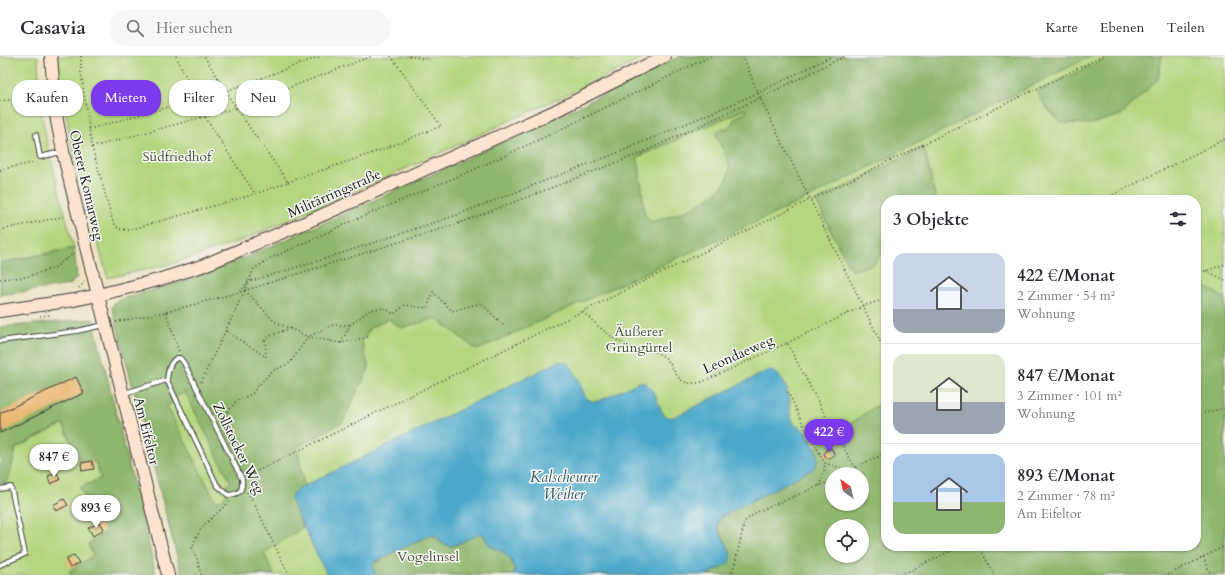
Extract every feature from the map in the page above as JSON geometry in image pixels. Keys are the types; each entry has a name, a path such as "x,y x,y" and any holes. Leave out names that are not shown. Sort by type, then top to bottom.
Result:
{"main road":[{"name":"Oberer Komarweg","path":"51,56 57,121 63,152 98,295"},
{"name":"Militärringstraße","path":"0,310 80,299 158,280 202,266 544,116 665,56"},
{"name":"Am Eifeltor","path":"98,295 110,324 123,394 168,575"}],"lane":[{"path":"36,136 40,157 63,152"},
{"path":"0,341 69,332 110,324"},
{"path":"180,358 173,360 167,380 218,485 228,495 233,495 240,491 242,486"},
{"name":"Zollstocker Weg","path":"180,358 197,388 242,479 242,486"},
{"path":"123,394 167,380"},
{"path":"0,489 11,487 25,554 0,565"}],"path":[{"path":"81,56 81,73 92,147 113,222 119,229 129,230 255,194 381,150 441,126 391,56"},
{"path":"176,56 187,80"},
{"path":"204,56 219,80"},
{"path":"228,90 321,56"},
{"path":"290,87 372,56"},
{"path":"409,56 429,60"},
{"path":"197,388 226,331 254,269 269,259 545,137 711,56"},
{"path":"743,56 760,98 881,343"},
{"path":"240,292 248,282 321,260 454,216 617,153 758,92 832,56"},
{"path":"110,324 166,312 240,292 457,224 639,154 760,98 845,56"},
{"path":"242,479 1103,56"},
{"path":"92,147 236,108 228,94"},
{"path":"0,101 12,100"},
{"path":"89,129 169,108"},
{"path":"242,116 288,182"},
{"path":"205,117 255,194"},
{"path":"1112,195 1225,139"},
{"path":"0,170 36,162"},
{"path":"0,230 66,216"},
{"path":"0,279 26,277 54,268 77,251"},
{"path":"1201,271 1206,271 1225,264"},
{"path":"1206,271 1225,280"},
{"path":"80,299 77,289 82,285 84,279"},
{"path":"245,290 274,321 308,337 341,343 368,338"},
{"path":"341,343 350,325 370,310 384,308 394,314 405,305 427,308 433,292 452,311 481,303 506,327"},
{"path":"787,343 863,306 881,301"},
{"path":"166,312 180,358"},
{"name":"Leondaeweg","path":"582,312 616,341 634,349 657,352 666,358 679,378 684,382 692,384 702,382 787,343 831,426 855,467"},
{"path":"214,422 224,417 236,401 252,394 272,371 290,363 308,337 332,325 350,325"},
{"path":"226,331 266,357 265,340 272,335 289,328"},
{"path":"788,392 804,426 825,463 824,473 819,486"},
{"path":"1201,414 1225,408"},
{"path":"855,467 881,455"},
{"path":"825,463 837,467"},
{"path":"731,575 745,521 757,512 825,483"},
{"name":"Zollstocker Weg","path":"242,486 253,501 289,575"},
{"path":"201,575 197,559 192,549 196,537 205,524 232,500 233,495"},
{"path":"1168,575 1225,546"},
{"path":"902,575 951,551"},
{"path":"982,551 994,575"},
{"path":"1203,557 1211,575"}],"green space":[{"path":"0,56 38,56 39,80 12,80 12,116 42,116 55,176 74,248 0,263"},
{"name":"Südfriedhof","path":"57,56 648,56 368,186 240,241 175,263 108,278 75,162 66,116 83,116 83,80 60,80"},
{"name":"Äußerer Grüngürtel","path":"680,56 1225,56 1225,575 182,575 112,307 115,302 121,299 189,280 256,253 444,169 609,92"},
{"path":"680,56 1091,56 806,199 477,350 436,318 401,328 388,319 370,328 362,342 369,368 342,423 297,447 304,486 294,493 292,503 303,527 264,553 274,575 182,575 112,307 115,302 189,280 256,253 444,169 609,92","holes":["745,109 746,112 735,118 730,126 726,129 719,130 716,133 729,164 727,179 720,188 711,197 699,204 651,222 645,215 638,157","185,392 231,483 225,486 228,489 224,498 216,502 167,406 172,403 171,400"]},
{"path":"1111,56 1162,56 1158,79 1121,115 1091,124 1061,123 1045,106 1037,92"},
{"path":"924,147 935,195 881,195 881,254 874,264 851,271 816,201"},
{"path":"74,248 77,277 70,285 0,295 0,263"},
{"path":"1201,285 1225,299 1225,575 707,575 722,568 730,551 718,527 719,519 818,455 815,448 881,402 881,551 1201,551"},
{"path":"93,319 156,575 72,575 69,571 93,556 88,544 106,532 80,488 101,478 95,461 81,463 63,424 16,448 8,481 0,483 0,327"},
{"path":"63,424 81,463 95,461 101,478 80,488 106,532 88,544 93,556 70,571 72,575 0,575 0,483 8,481 16,448"},
{"name":"Vogelinsel","path":"482,533 490,546 502,550 511,560 515,570 513,575 376,575 373,567 375,562 430,535 436,536 441,543 452,546"}],"water":[{"name":"Kalscheurer Weiher","path":"560,361 565,362 573,369 585,396 590,400 599,401 639,382 644,383 652,390 664,415 667,417 674,417 767,371 775,372 780,377 788,391 786,393 790,400 790,414 794,424 805,431 815,447 818,458 816,465 813,469 722,516 718,526 719,531 728,546 731,558 729,563 707,575 513,575 515,570 511,560 502,551 490,546 482,533 452,546 444,544 434,535 430,535 375,562 373,567 376,575 327,575 292,503 291,496 296,490"}],"building":[{"path":"76,377 84,393 0,433 0,413"},
{"path":"831,448 835,455 827,459 824,454 826,450"},
{"path":"92,461 94,469 82,471 81,463"},
{"path":"57,473 60,480 50,484 48,476"},
{"path":"64,499 68,505 56,511 53,505"},
{"path":"100,522 104,529 93,536 88,528"},
{"path":"74,555 79,563 70,568 66,560"}]}
